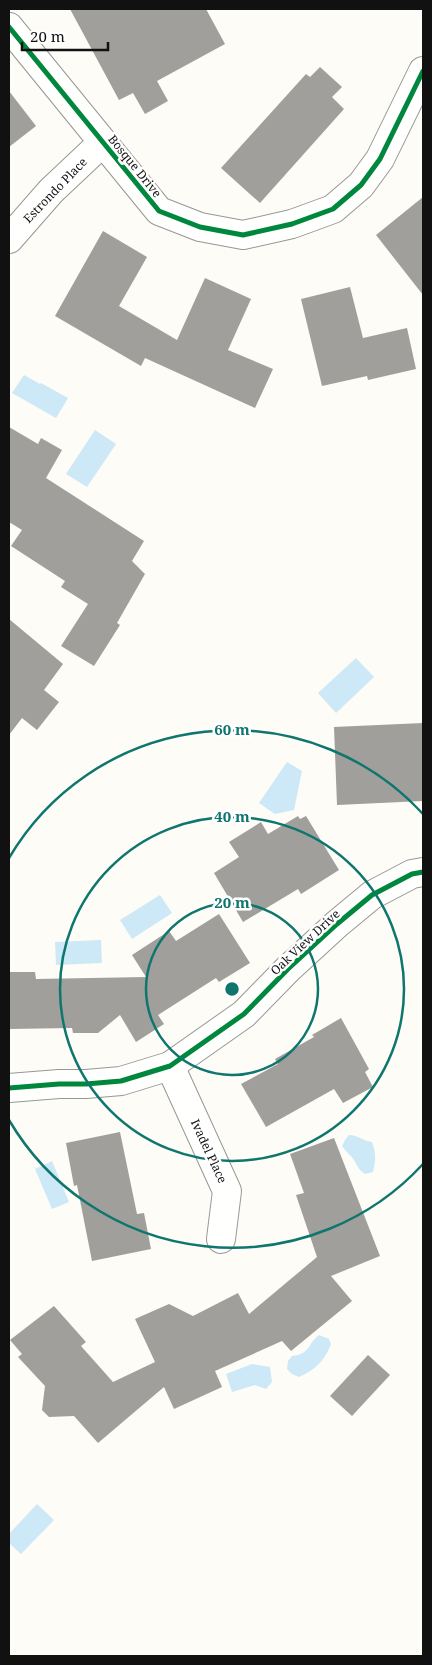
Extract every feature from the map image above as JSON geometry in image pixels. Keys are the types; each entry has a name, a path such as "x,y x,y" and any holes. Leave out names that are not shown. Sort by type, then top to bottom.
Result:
{"street":[{"name":"Bosque Drive","path":"9,27 159,211 200,227 243,235 292,224 333,209 361,185 380,159 423,71"},
{"name":"Estrondo Place","path":"9,238 51,191 103,142"},
{"name":"Oak View Drive","path":"9,1088 121,1080 170,1066 244,1014 288,969 372,895 412,874 423,872"},
{"name":"Ivadel Place","path":"170,1066 227,1190 221,1239"}],"water":[{"path":"24,375 68,398 56,418 12,393"},
{"path":"95,430 116,444 87,487 66,474"},
{"path":"356,658 374,677 336,713 318,693"},
{"path":"287,762 302,771 294,810 275,814 259,803"},
{"path":"160,895 172,913 132,939 120,920"},
{"path":"101,940 102,963 56,965 55,942"},
{"path":"349,1135 372,1142 375,1157 373,1172 365,1174 362,1172 342,1146"},
{"path":"52,1161 69,1202 52,1209 35,1169"},
{"path":"319,1335 329,1339 331,1344 326,1355 315,1368 305,1374 299,1377 292,1374 287,1369 288,1361 292,1356 306,1351"},
{"path":"252,1364 270,1367 272,1382 266,1389 255,1385 232,1392 226,1374"},
{"path":"37,1504 54,1520 21,1554 9,1543 9,1534"}],"building":[{"path":"70,9 206,9 225,44 157,81 168,101 145,114 133,93 119,100"},
{"path":"320,67 342,87 332,97 344,109 260,203 221,168 306,74 310,77"},
{"path":"9,91 36,126 9,147"},
{"path":"423,197 423,295 376,235"},
{"path":"103,231 147,257 119,306 177,340 205,278 251,299 228,350 273,369 255,408 145,358 141,366 55,316"},
{"path":"350,287 363,338 407,328 416,369 368,380 367,376 322,386 301,299"},
{"path":"9,427 38,444 41,438 62,450 46,478 144,541 132,561 145,574 117,623 120,625 94,666 61,646 88,604 61,587 65,581 11,546 22,530 9,522"},
{"path":"9,619 63,664 44,690 59,702 37,730 22,718 9,735"},
{"path":"423,723 423,801 337,805 334,727"},
{"path":"298,816 300,819 306,816 339,870 301,894 298,889 243,922 214,873 239,857 229,842 261,822 268,834"},
{"path":"219,914 250,963 219,982 216,978 158,1015 164,1024 136,1042 120,1015 98,1033 73,1033 72,1028 9,1029 9,972 35,972 36,979 146,977 132,955 169,931 176,941"},
{"path":"341,1018 369,1069 365,1072 373,1087 343,1103 334,1089 266,1127 241,1084 278,1064 275,1059 314,1037 312,1035"},
{"path":"120,1132 137,1214 144,1213 151,1249 92,1261 77,1185 74,1186 66,1143"},
{"path":"334,1138 380,1256 331,1276 352,1301 291,1351 282,1341 215,1371 222,1387 174,1409 164,1387 98,1443 74,1416 49,1417 42,1410 45,1386 18,1357 22,1354 10,1340 54,1306 86,1342 81,1346 113,1382 155,1362 135,1319 169,1304 193,1316 238,1293 249,1314 317,1257 296,1195 304,1193 290,1154"},
{"path":"368,1355 390,1375 352,1416 330,1396"}],"cycle path":[{"path":"9,27 159,211 200,227 243,235 292,224 333,209 361,185 380,159 423,71"},
{"path":"9,1088 121,1081 170,1066 244,1014 288,969 372,895 412,874 423,872"}]}
